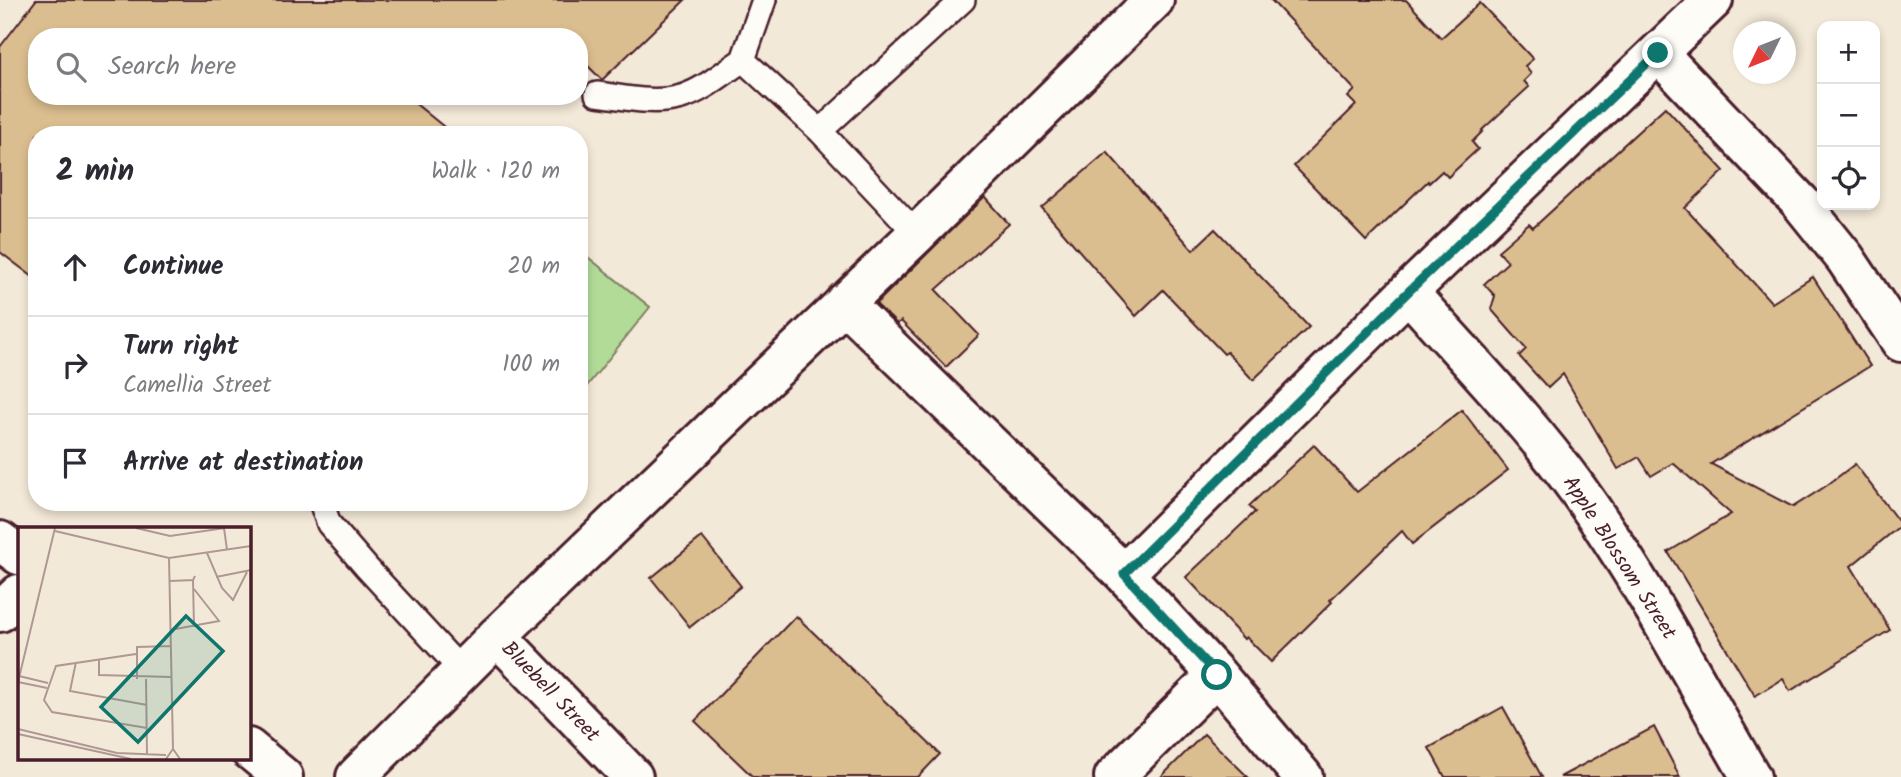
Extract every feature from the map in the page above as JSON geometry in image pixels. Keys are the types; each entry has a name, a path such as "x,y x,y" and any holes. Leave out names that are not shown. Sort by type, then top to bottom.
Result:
{"street":[{"path":"356,777 497,636 917,234 1154,0"},
{"path":"1124,574 1408,292 1713,0"},
{"path":"1658,53 1800,202 1845,258 1901,342"},
{"name":"Apple Blossom Street","path":"1408,292 1527,426 1577,489 1625,560 1751,777"},
{"path":"844,303 1124,574 1217,675 1303,777"},
{"path":"0,541 18,554"},
{"path":"0,612 18,595"},
{"name":"Bluebell Street","path":"497,636 633,777"},
{"path":"1114,777 1217,675"},
{"path":"250,750 283,777"}],"lane":[{"path":"597,94 657,101 681,97 701,87 743,60 764,0"},
{"path":"820,131 963,0"},
{"path":"743,60 820,131 917,234"},
{"path":"324,511 329,524 366,568 462,671"}],"green space":[{"path":"588,257 650,307 588,385"}],"building":[{"path":"36,0 685,0 602,80 588,66 588,28 28,28 28,105 417,105 443,126 28,126 28,273 0,252 0,47"},
{"path":"1271,0 1406,0 1441,38 1480,3 1533,59 1525,66 1531,74 1524,81 1529,87 1472,142 1478,149 1448,177 1442,171 1429,183 1428,181 1366,241 1294,166 1356,105 1348,97 1355,90"},
{"path":"1665,107 1724,171 1685,208 1772,303 1813,277 1870,366 1711,464 1793,507 1855,464 1901,525 1851,566 1890,630 1790,691 1783,679 1755,696 1668,552 1731,514 1673,463 1651,476 1639,457 1618,469 1563,374 1548,388 1519,356 1526,349 1491,309 1495,296 1484,284 1508,262 1498,251 1529,224 1533,228"},
{"path":"1107,152 1193,250 1215,229 1309,327 1253,380 1227,352 1224,354 1163,290 1136,316 1042,208"},
{"path":"985,197 1009,224 936,290 979,335 946,367 901,321 897,324 876,304"},
{"path":"1462,410 1508,470 1412,544 1402,531 1330,600 1332,602 1271,662 1246,637 1244,639 1186,577 1255,512 1249,506 1314,445 1357,492"},
{"path":"702,537 741,586 690,627 651,578"},
{"path":"796,616 940,754 918,777 753,777 695,721"},
{"path":"1503,707 1542,777 1445,777 1429,748"},
{"path":"1654,727 1680,777 1560,777"},
{"path":"1204,734 1248,777 1161,777"}],"route":[{"path":"1217,675 1124,574 1408,292 1658,53"}]}
